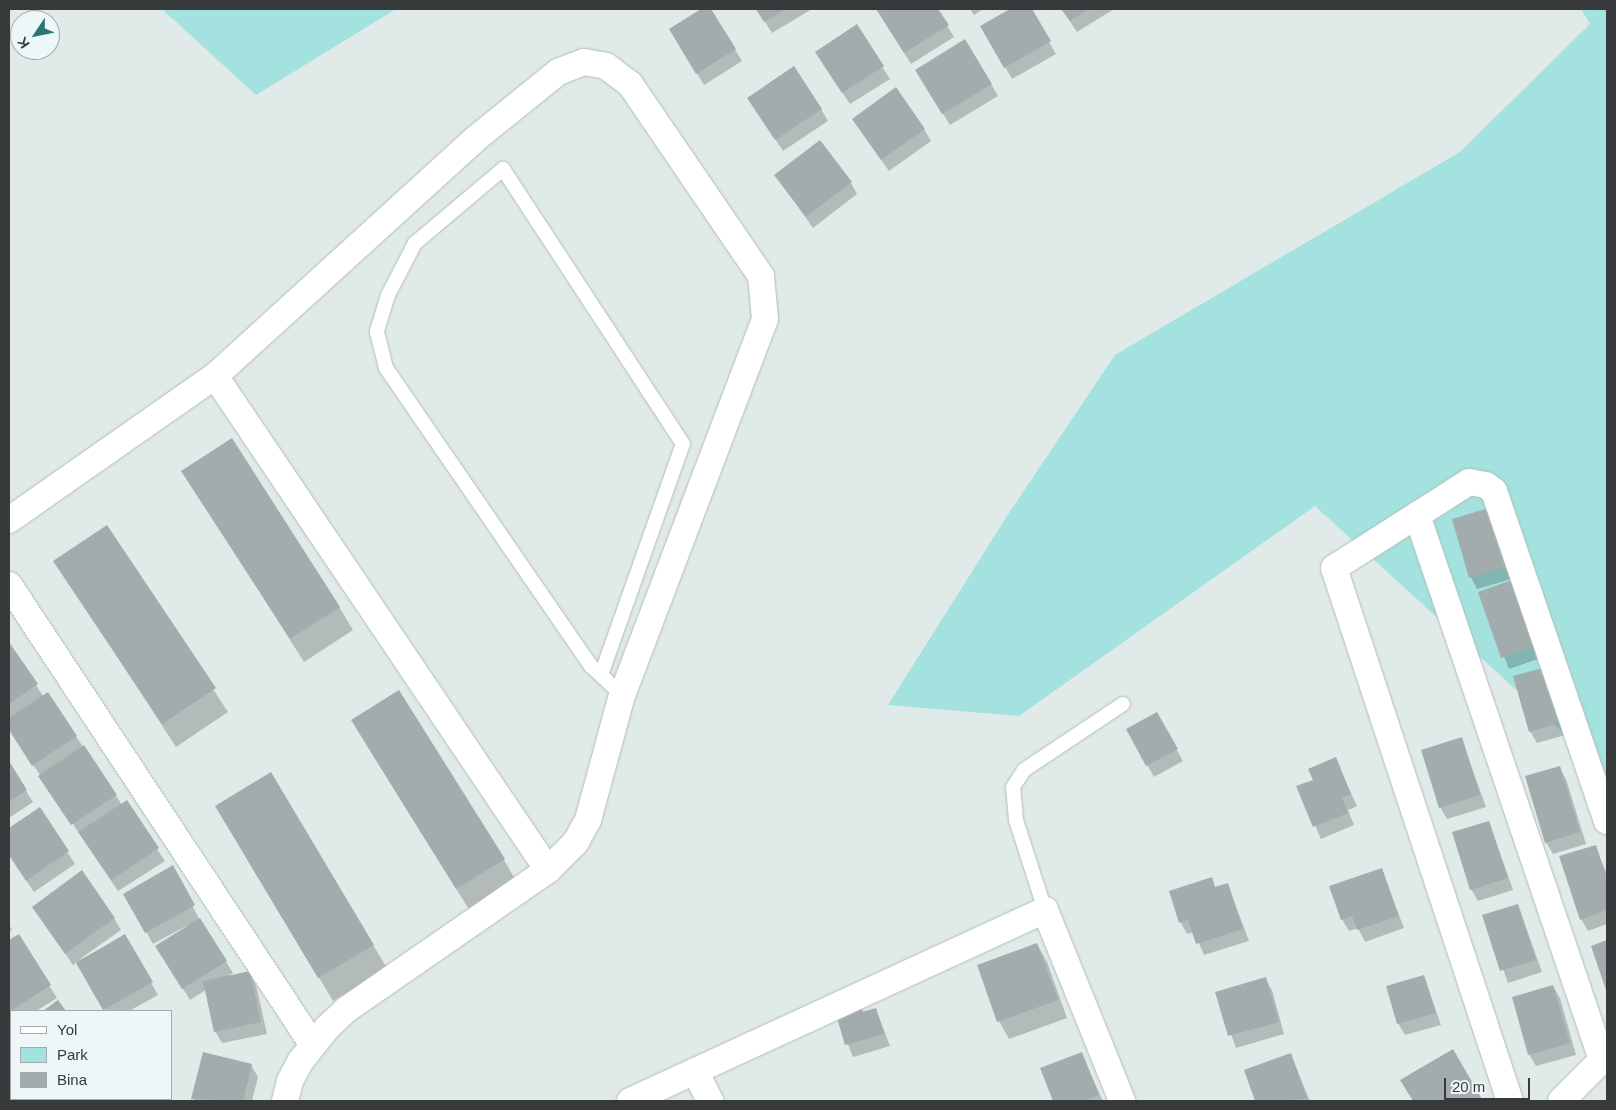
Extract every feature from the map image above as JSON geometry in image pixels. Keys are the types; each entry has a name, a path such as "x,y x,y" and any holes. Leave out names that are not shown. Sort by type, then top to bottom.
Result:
{"street":[{"path":"9,520 215,376 474,140 558,72 584,62 606,66 630,84 761,276 765,319 622,695 588,820 576,842 548,870 353,1005 313,1045 290,1081 285,1101"},
{"path":"215,376 548,870"},
{"path":"1510,1101 1334,568 1469,482 1486,484 1494,491 1607,821"},
{"path":"1417,515 1604,1057 1561,1101"},
{"path":"9,585 313,1045"},
{"path":"630,1101 1045,910 1122,1101"},
{"path":"695,1071 710,1101"}],"lane":[{"path":"601,675 684,444 503,169 415,243 388,295 377,332 386,368 586,658 601,675 622,695"},
{"path":"1045,910 1016,820 1013,787 1024,770 1123,704"}],"green space":[{"path":"162,9 396,9 256,95"},
{"path":"1581,9 1607,9 1607,791 1570,739 1315,506 1019,716 888,705 1007,516 1115,355 1460,152 1590,24"}],"building":[{"path":"701,9 711,9 736,49 696,74 669,29"},
{"path":"756,9 786,9 764,22"},
{"path":"876,9 938,9 949,25 904,53"},
{"path":"1010,9 1032,9 1051,41 1004,68 980,26"},
{"path":"1061,9 1089,9 1070,21"},
{"path":"857,24 884,66 842,93 815,52"},
{"path":"965,39 992,84 942,114 915,70"},
{"path":"794,66 822,109 775,140 747,98"},
{"path":"896,87 925,129 881,160 852,119"},
{"path":"820,140 852,182 806,217 774,175"},
{"path":"232,438 340,607 290,639 181,471"},
{"path":"1492,507 1509,566 1469,578 1452,519"},
{"path":"107,525 216,688 162,724 53,561"},
{"path":"1518,578 1541,644 1501,658 1478,592"},
{"path":"9,642 38,684 9,704"},
{"path":"1546,667 1563,722 1529,732 1513,676"},
{"path":"399,690 505,859 456,889 351,720"},
{"path":"48,692 77,736 32,766 9,730 9,718"},
{"path":"1157,712 1178,749 1146,766 1126,729"},
{"path":"1462,737 1480,795 1439,808 1421,750"},
{"path":"84,745 117,795 71,825 38,776"},
{"path":"1336,757 1351,794 1342,798 1348,813 1313,827 1296,786 1313,780 1308,769"},
{"path":"9,761 27,790 9,802"},
{"path":"1560,766 1580,832 1545,843 1525,776"},
{"path":"271,772 374,945 318,978 215,806"},
{"path":"127,800 159,848 111,880 78,832"},
{"path":"40,807 69,851 26,881 9,855 9,828"},
{"path":"1489,821 1508,878 1470,890 1452,832"},
{"path":"1596,845 1607,879 1607,910 1580,920 1559,856"},
{"path":"173,865 195,905 145,933 123,894"},
{"path":"1382,868 1399,916 1357,930 1352,916 1341,920 1329,886"},
{"path":"82,870 115,918 65,954 32,907"},
{"path":"1212,877 1215,887 1228,883 1243,929 1196,944 1188,920 1179,923 1169,891"},
{"path":"1518,904 1536,960 1500,971 1482,915"},
{"path":"200,918 227,961 182,989 155,946"},
{"path":"19,934 51,985 9,1012 9,940"},
{"path":"125,934 153,982 103,1010 76,963"},
{"path":"1607,940 1607,993 1591,946"},
{"path":"1037,943 1058,1000 997,1022 977,965"},
{"path":"250,971 261,1022 214,1032 203,981"},
{"path":"1424,975 1436,1013 1397,1024 1386,986"},
{"path":"1266,977 1279,1022 1228,1036 1215,992"},
{"path":"1553,985 1570,1043 1528,1055 1512,997"},
{"path":"58,1000 65,1010 44,1010"},
{"path":"859,1002 862,1012 876,1008 884,1034 845,1045 837,1018"},
{"path":"1453,1049 1483,1101 1413,1101 1400,1080"},
{"path":"203,1052 252,1064 243,1101 191,1099"},
{"path":"1082,1052 1099,1095 1084,1101 1053,1101 1040,1068"},
{"path":"1291,1053 1307,1099 1255,1101 1244,1070"}]}
